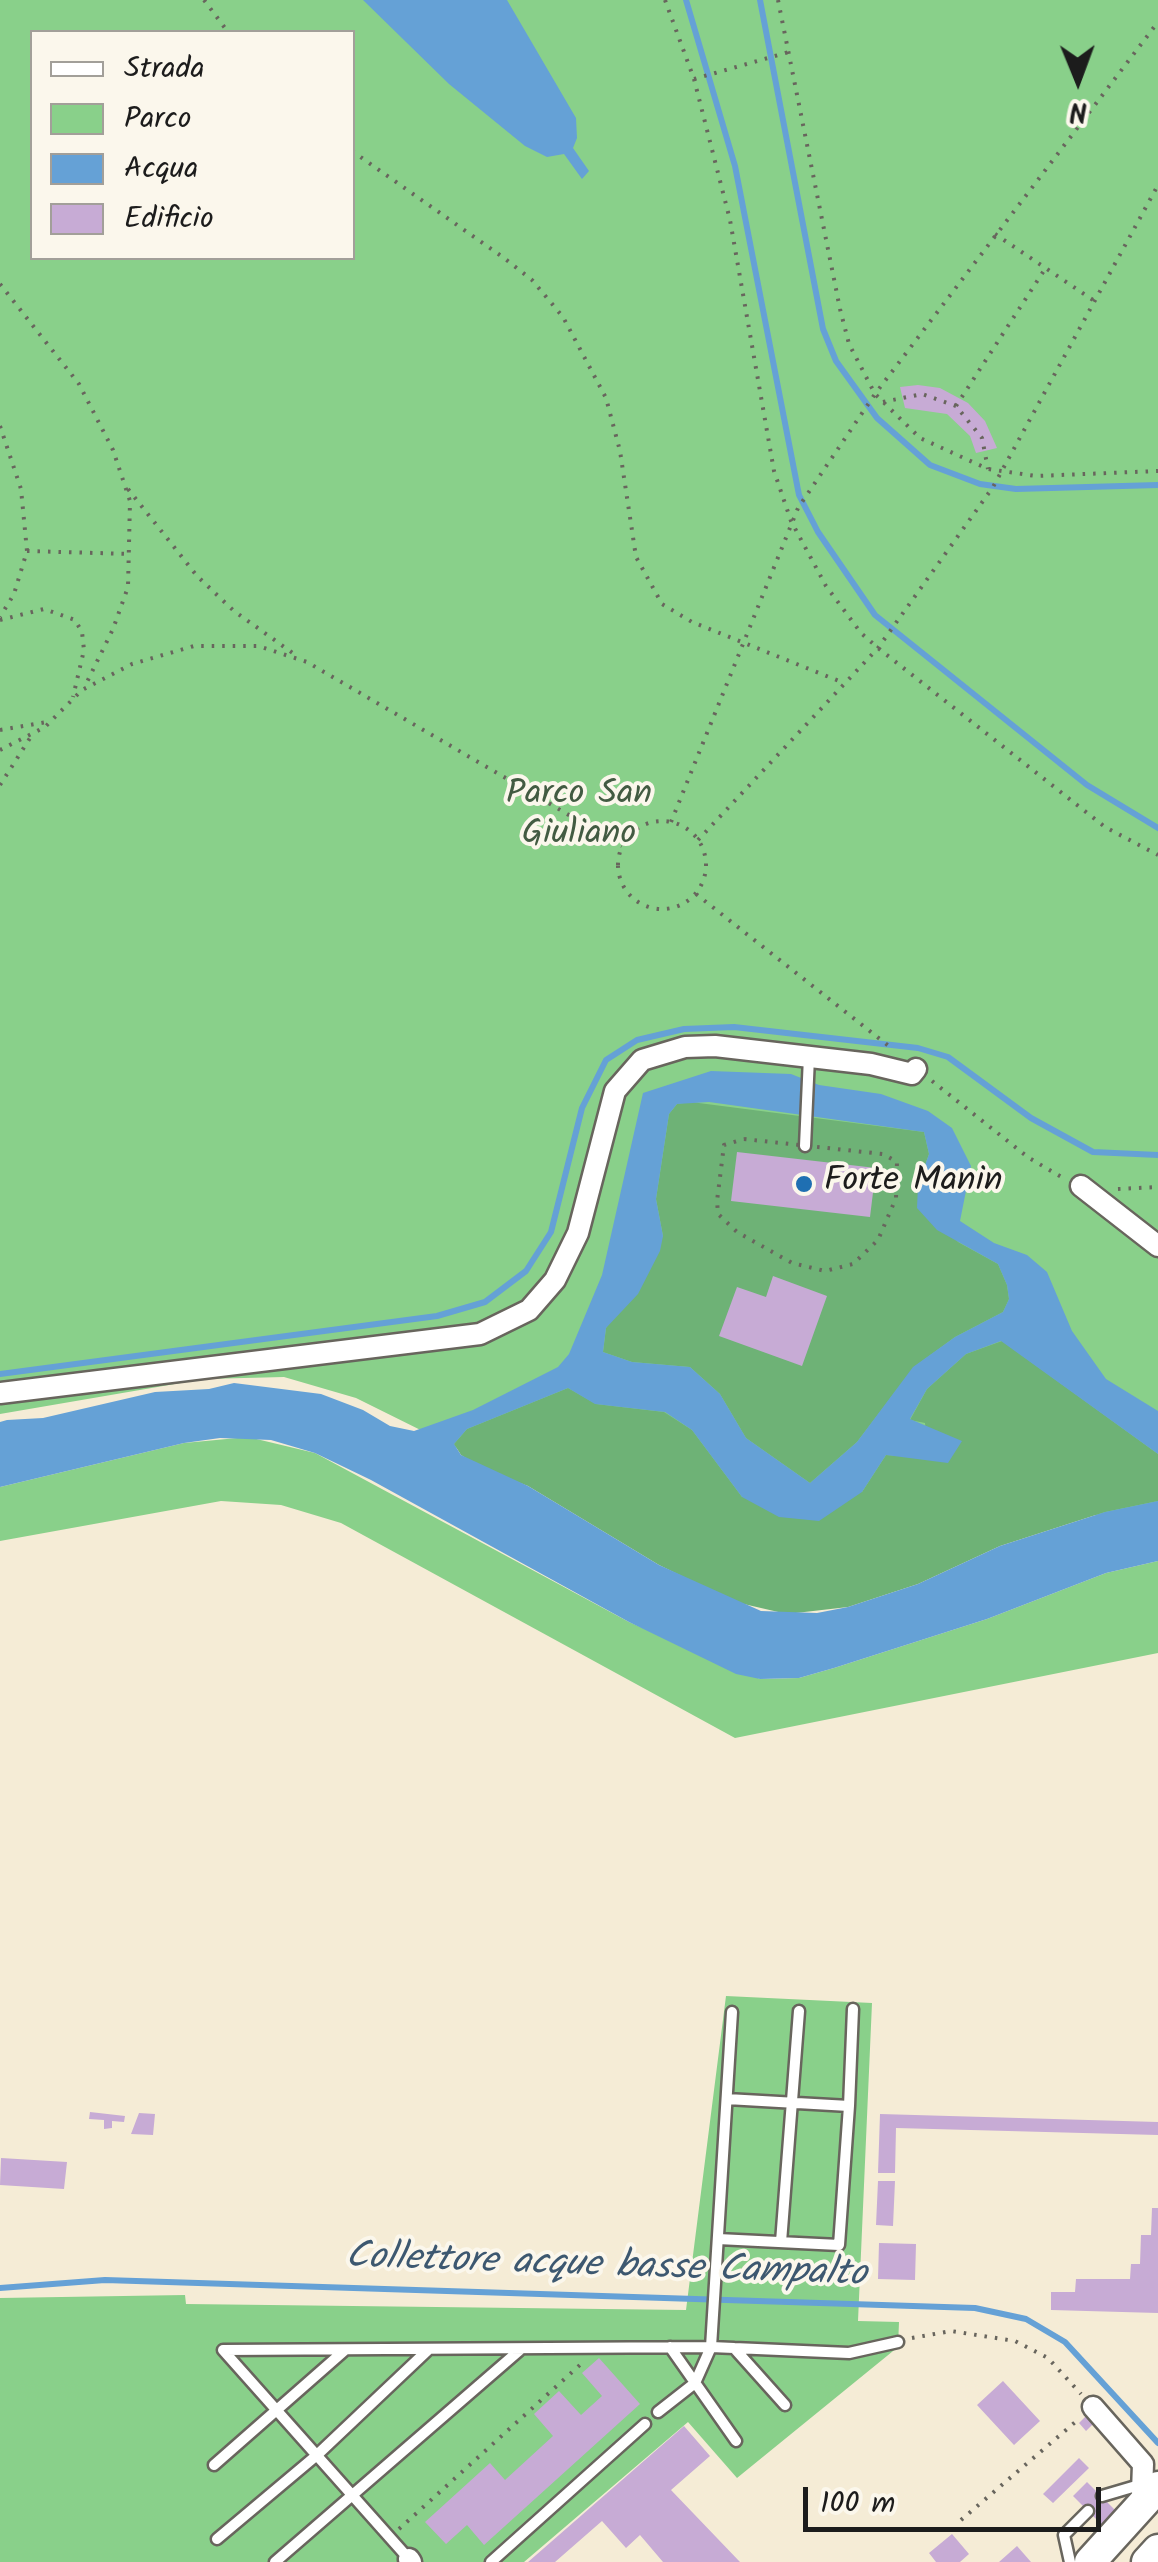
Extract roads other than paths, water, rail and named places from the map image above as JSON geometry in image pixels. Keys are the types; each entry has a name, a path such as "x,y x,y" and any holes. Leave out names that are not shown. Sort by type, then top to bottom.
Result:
{"main road":[{"path":"1090,2562 1152,2498"},
{"path":"1116,2562 1152,2498"},
{"path":"1147,2562 1158,2550"}],"street":[{"path":"0,1393 446,1340 494,1329 529,1310 567,1258 587,1202 614,1091 642,1060 673,1049 715,1046 808,1065 912,1074 916,1069"},
{"path":"1081,1186 1158,1246"},
{"path":"1093,2407 1143,2464 1152,2498"}],"lane":[{"path":"805,1146 808,1065"},
{"path":"718,2239 839,2245 854,2009"},
{"path":"782,2242 799,2011"},
{"path":"658,2412 695,2383 711,2347 732,2012"},
{"path":"727,2099 849,2106"},
{"path":"410,2561 223,2350 711,2347 850,2353 898,2342"},
{"path":"670,2347 736,2442"},
{"path":"217,2539 316,2456 430,2348"},
{"path":"275,2562 522,2348"},
{"path":"734,2348 784,2406"},
{"path":"214,2465 345,2350"},
{"path":"491,2562 645,2424"},
{"path":"1102,2496 1136,2486 1152,2498"},
{"path":"1070,2562 1064,2535 1088,2511"}],"water":[{"path":"363,0 507,0 576,118 573,148 589,171 582,179 564,154 547,157 525,146 449,84"},
{"path":"711,1071 791,1074 819,1085 881,1094 928,1111 952,1128 971,1166 960,1221 994,1243 1027,1255 1047,1272 1072,1331 1106,1379 1158,1411 1158,1454 1001,1341 966,1354 927,1389 910,1419 962,1441 948,1463 886,1455 862,1492 819,1521 779,1517 742,1497 692,1430 665,1412 595,1404 568,1388 467,1429 454,1444 461,1455 528,1486 659,1565 761,1611 817,1613 848,1607 918,1584 1000,1546 1105,1512 1158,1501 1158,1561 1106,1573 987,1619 834,1668 799,1678 760,1679 736,1674 629,1622 371,1480 315,1453 271,1440 220,1438 184,1443 0,1487 0,1422 7,1420 43,1418 155,1392 209,1389 234,1383 321,1394 363,1410 390,1426 414,1431 473,1410 558,1367 569,1354 602,1275 643,1093","holes":["709,1102 924,1132 929,1154 918,1185 917,1208 937,1230 998,1264 1009,1299 1003,1312 955,1337 913,1367 857,1442 810,1483 746,1438 720,1394 690,1367 632,1362 603,1352 606,1328 638,1294 660,1251 663,1236 656,1199 669,1114 677,1104"]}],"waterway":[{"path":"686,0 735,166 799,495 818,532 875,615 1087,785 1158,828"},
{"path":"760,0 823,329 836,361 877,418 930,465 980,484 1016,489 1158,485"},
{"path":"0,1374 437,1316 485,1302 526,1271 551,1232 582,1108 606,1060 637,1040 684,1029 734,1027 918,1048 948,1057 1031,1118 1093,1152 1158,1155"},
{"name":"Collettore acque basse Campalto","path":"0,2288 105,2280 975,2308 1026,2319 1065,2342 1158,2443"}],"place":[{"name":"Forte Manin","path":"804,1184"}],"park label":[{"name":"Parco San Giuliano","path":"579,817"}]}
